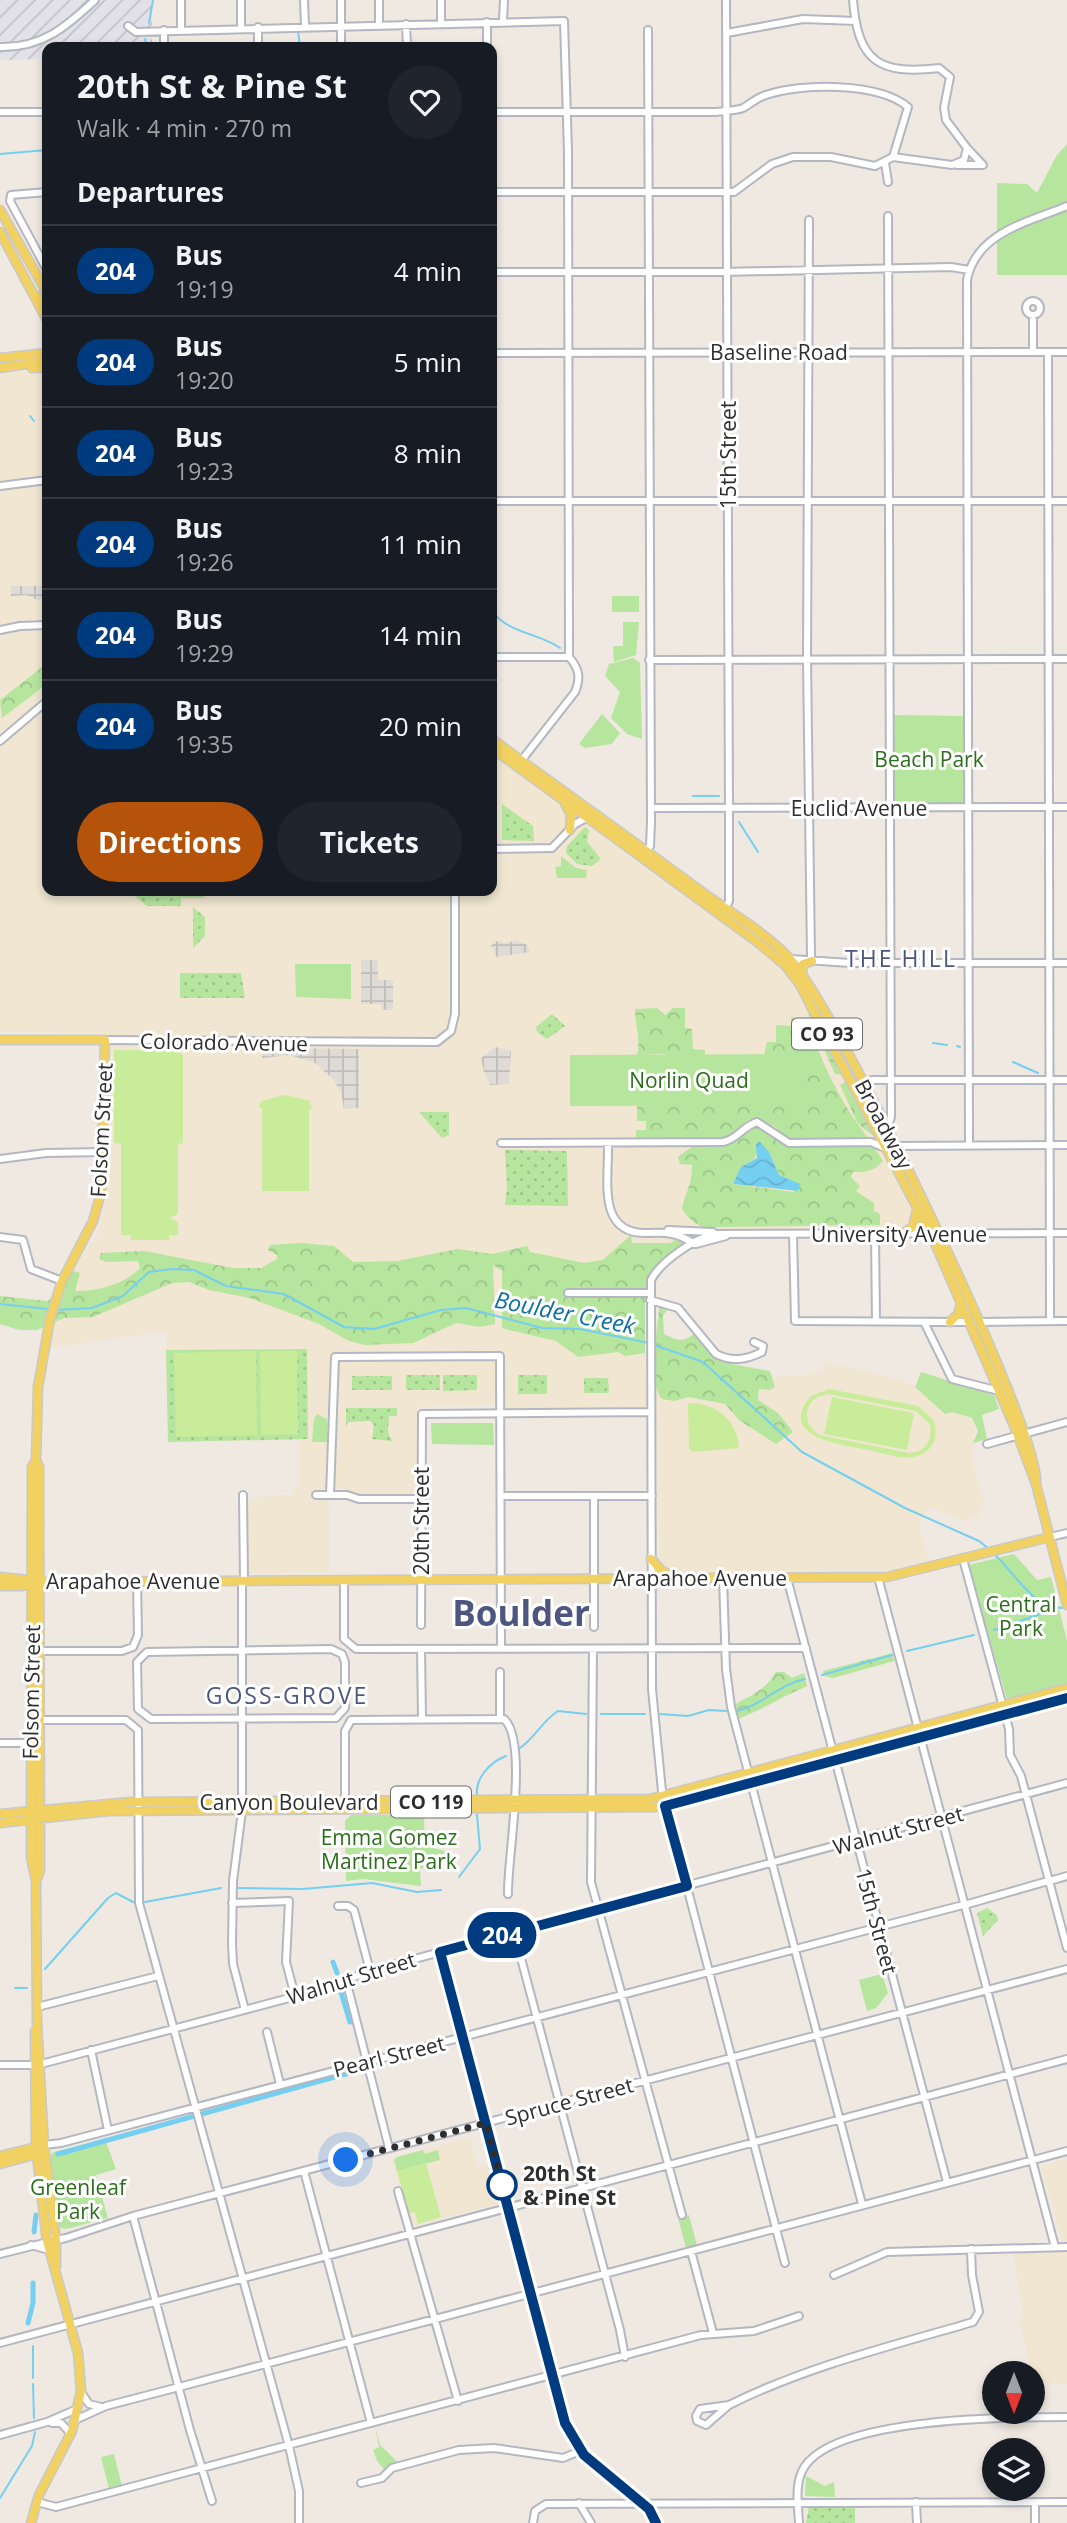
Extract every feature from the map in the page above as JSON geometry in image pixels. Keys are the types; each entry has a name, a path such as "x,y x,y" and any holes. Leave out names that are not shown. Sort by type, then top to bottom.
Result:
{"main road":[{"path":"0,210 42,284"},
{"path":"0,232 42,311"},
{"path":"32,292 42,302"},
{"path":"0,358 42,354"},
{"path":"0,368 42,362"},
{"path":"12,366 42,367"},
{"name":"Broadway","path":"497,743 788,956 802,973 862,1083 884,1133"},
{"name":"Broadway","path":"497,752 773,954 797,980 859,1095 884,1133"},
{"path":"561,798 571,813 570,830"},
{"path":"586,818 606,820"},
{"path":"773,954 788,956"},
{"path":"802,973 803,964 812,959"},
{"name":"Colorado Avenue","path":"0,1040 105,1040"},
{"name":"Folsom Street","path":"31,2523 37,2502 71,2434 81,2391 79,2360 45,2221 40,2149 36,1881 31,1871 41,1651 32,1467 36,1460 38,1387 54,1301 97,1210 103,1177 105,1040"},
{"path":"884,1133 891,1147"},
{"name":"Broadway","path":"891,1147 917,1207 936,1234 961,1303 983,1335 1021,1435 1067,1605"},
{"name":"Broadway","path":"891,1147 936,1234 974,1322 999,1391 1021,1435"},
{"path":"902,1234 915,1223 917,1207"},
{"path":"950,1322 958,1314 961,1303"},
{"name":"Arapahoe Avenue","path":"0,1587 37,1582 878,1577 1050,1537"},
{"path":"652,1559 668,1575 687,1578"},
{"name":"Arapahoe Avenue","path":"0,1577 19,1577 37,1582"},
{"name":"Folsom Street","path":"35,1816 30,1743 37,1582"},
{"name":"Canyon Boulevard","path":"0,1823 35,1816 138,1807 592,1805 664,1801 1004,1710 1067,1688"},
{"name":"Canyon Boulevard","path":"1004,1710 1067,1698"},
{"name":"Canyon Boulevard","path":"0,1814 35,1816"},
{"name":"Folsom Street","path":"40,2149 54,2226 49,2250 56,2262"},
{"name":"Pearl Street","path":"0,2156 40,2149"},
{"name":"Pearl Street","path":"0,2164 40,2149"}],"street":[{"path":"0,47 16,47 50,37 95,0"},
{"path":"181,0 181,28"},
{"path":"240,27 241,0"},
{"path":"304,0 304,25"},
{"path":"341,0 341,42"},
{"path":"379,0 379,24"},
{"path":"441,0 441,22"},
{"path":"503,21 504,0"},
{"name":"15th Street","path":"725,909 729,901 726,0"},
{"path":"853,0 863,44 886,66 906,72 939,68 947,72 951,82 944,108 946,120 982,165 956,165 893,157"},
{"path":"128,26 136,32 181,28 558,19 566,24 569,657 578,671 577,688 522,761"},
{"path":"727,33 803,19 856,21"},
{"path":"486,22 487,42"},
{"path":"406,24 407,42"},
{"path":"258,27 258,42"},
{"path":"164,30 164,42"},
{"path":"641,859 650,842 651,807 648,30"},
{"path":"497,112 727,111 742,108 763,95 805,88 861,89 908,107 893,157 886,163 875,166 831,157 793,157 772,164 738,191 497,192"},
{"path":"0,112 42,112"},
{"path":"956,165 964,160 967,148"},
{"path":"886,163 888,182"},
{"path":"42,192 11,195 10,201 42,261"},
{"path":"969,1145 966,285 969,270 978,253 997,235 1067,206"},
{"path":"884,1133 891,1117 888,216"},
{"path":"809,220 807,660 812,959"},
{"path":"497,272 808,271 951,267 969,270"},
{"path":"1033,315 1033,352"},
{"path":"1048,352 1049,1321"},
{"name":"Baseline Road","path":"497,353 1067,352"},
{"path":"0,486 42,481"},
{"path":"497,501 1067,501"},
{"path":"0,630 20,625 42,625"},
{"path":"497,657 569,657"},
{"path":"649,660 1067,659"},
{"path":"0,741 42,705"},
{"name":"Euclid Avenue","path":"651,807 1067,807"},
{"path":"497,849 547,849 561,842 570,830 586,818"},
{"name":"Colorado Avenue","path":"105,1040 414,1044 438,1042 452,1027 455,1014 455,896"},
{"path":"788,956 822,961 889,964 1067,964"},
{"path":"859,1095 862,1083 889,1080 1067,1080"},
{"path":"501,1143 723,1142 733,1139 749,1125 757,1122 789,1143 870,1142 891,1147 1067,1145"},
{"path":"608,1143 610,1206 613,1219 629,1232 682,1234 694,1244"},
{"path":"0,1159 46,1153 104,1152"},
{"path":"657,1232 686,1229 694,1238 694,1244"},
{"name":"University Avenue","path":"686,1229 731,1235"},
{"path":"722,1233 706,1236 655,1272 650,1297 653,1702 664,1801 785,2263"},
{"name":"University Avenue","path":"694,1244 731,1235 1067,1233"},
{"path":"793,1234 794,1321 1067,1321"},
{"path":"875,1234 876,1321"},
{"path":"0,1237 23,1240 31,1269 62,1281"},
{"path":"568,1293 650,1297 678,1308 716,1354 724,1358 735,1360 762,1352 763,1346 754,1342"},
{"path":"923,1322 952,1379 999,1391"},
{"path":"330,1495 335,1357 500,1356 501,1648"},
{"path":"500,1412 650,1412"},
{"name":"20th Street","path":"421,1625 420,1417 424,1413 500,1412"},
{"path":"987,1444 1067,1422"},
{"path":"243,1494 242,1807 232,1903 233,1964 245,2010"},
{"path":"316,1494 359,1499 421,1499"},
{"path":"501,1496 652,1496"},
{"path":"594,1496 594,1627"},
{"name":"Arapahoe Avenue","path":"1050,1537 1067,1533"},
{"path":"963,1559 1010,1733 1010,1754 1027,1794 1067,1948"},
{"path":"878,1577 1055,2247"},
{"path":"723,1578 729,1694 862,2204"},
{"name":"15th Street","path":"787,1578 860,1858 882,1926 897,1996 947,2182"},
{"path":"344,1580 344,1637 347,1644 362,1649 806,1648"},
{"path":"41,1651 122,1651 133,1647 138,1635 137,1581"},
{"path":"593,1648 591,1882 682,2215"},
{"path":"421,1649 422,1718"},
{"path":"158,1650 242,1650 336,1650 344,1657 345,1708 341,1714 331,1719 151,1719 140,1713 137,1668 141,1656 158,1650"},
{"path":"500,1672 504,1720 513,1746 516,1805 508,1894"},
{"path":"31,1693 39,1720 122,1719 133,1723 139,1735 138,1897 289,2446 299,2491 299,2523"},
{"path":"345,1806 345,1731 349,1722 356,1719 422,1718 504,1720"},
{"path":"0,1743 30,1743"},
{"name":"Walnut Street","path":"0,2065 37,2064 245,2010 370,1970 1067,1783"},
{"path":"860,1858 864,1843 875,1835"},
{"name":"Pearl Street","path":"40,2149 108,2130 198,2112 280,2084 1067,1876"},
{"path":"232,1903 289,1902 286,1962 295,1996"},
{"path":"338,1906 348,1906 354,1910 370,1970"},
{"path":"514,1932 625,2357"},
{"path":"440,1952 565,2423 580,2451 642,2502 653,2514 656,2523"},
{"name":"Spruce Street","path":"0,2254 219,2193 1067,1969"},
{"path":"37,2007 158,1976"},
{"path":"346,1979 389,2148"},
{"path":"897,1996 907,2006 923,2008"},
{"path":"267,2032 280,2084"},
{"path":"91,2050 108,2130"},
{"path":"0,2343 1067,2059"},
{"path":"75,2420 106,2406 1067,2151"},
{"path":"304,2171 371,2423"},
{"path":"398,2191 458,2402"},
{"path":"133,2216 212,2501"},
{"path":"54,2226 72,2234"},
{"path":"31,2245 49,2250"},
{"path":"834,2275 887,2252 1067,2247"},
{"path":"729,2405 706,2425 697,2421 696,2413 700,2409 729,2405 776,2384 863,2354 973,2322 979,2312 972,2275 971,2249"},
{"path":"691,2251 713,2333"},
{"path":"37,2502 56,2507 713,2333 754,2331 799,2316"},
{"path":"81,2391 89,2404 106,2406"},
{"path":"0,2435 47,2422 78,2407"},
{"path":"799,2523 800,2475 805,2465 832,2445 880,2432 944,2420 1067,2417"},
{"path":"47,2422 61,2423 71,2434"},
{"path":"361,2483 382,2478 392,2468 459,2451 512,2450 563,2458 580,2451"},
{"path":"618,2503 623,2497 623,2488"},
{"path":"916,2502 917,2523"},
{"path":"1035,2502 1035,2523"},
{"path":"533,2523 533,2515 540,2506 579,2503 1067,2502"},
{"path":"579,2503 591,2523"}],"shaded area":[{"path":"0,0 152,0 152,42 42,42 42,59 0,60"},
{"path":"42,370 42,896 497,896 497,754 645,869 697,901 780,964 794,981 892,1164 914,1212 909,1227 713,1232 697,1237 661,1262 508,1266 645,1334 647,1409 506,1409 496,1404 418,1407 418,1498 361,1496 338,1487 299,1487 299,1440 168,1442 166,1331 51,1348 50,1352 54,1320 67,1281 90,1242 95,1242 107,1196 111,1057 109,1033 0,1032 0,374"},
{"path":"11,586 42,586 42,599 38,600 26,595 11,596"},
{"path":"497,941 526,944 530,952 495,957 494,948 489,947"},
{"path":"361,960 378,960 378,980 393,980 393,1010 382,1010 381,1004 361,1004"},
{"path":"495,1047 511,1051 509,1084 490,1085 484,1072 481,1058"},
{"path":"262,1048 359,1049 359,1108 344,1109 341,1092 333,1079 315,1063 290,1055 262,1058"},
{"path":"825,1362 901,1380 921,1388 946,1410 967,1416 973,1422 976,1431 971,1456 984,1501 977,1517 963,1520 929,1507 919,1528 929,1560 892,1570 669,1572 659,1564 654,1372 716,1379 794,1376 822,1373"},
{"path":"294,1488 329,1488 330,1572 246,1573 245,1499 294,1494"},
{"path":"470,2138 478,2167 491,2164 501,2203 411,2227 391,2158"},
{"path":"1067,2159 1065,2243 1061,2238 1041,2166"},
{"path":"1067,2251 1067,2383 1045,2383 1045,2361 1029,2361 1020,2323 1022,2307 1013,2253"}],"green space":[{"path":"1067,144 1067,275 997,275 997,183 1027,184 1037,193 1057,155"},
{"path":"612,596 639,596 639,612 612,612"},
{"path":"623,622 639,622 636,655 614,662 613,646 623,646"},
{"path":"633,658 640,663 642,739 627,734 611,718 620,692 605,676 609,664"},
{"path":"42,667 42,688 2,718 0,700"},
{"path":"602,714 620,733 612,744 585,748 579,744"},
{"name":"Beach Park","path":"894,715 964,716 965,803 894,803"},
{"path":"502,804 533,826 534,841 502,840"},
{"path":"585,827 589,830 587,842 601,859 592,866 577,864 566,853 567,846"},
{"path":"561,856 576,868 587,870 586,878 557,878 555,867 561,866"},
{"path":"134,896 204,896 181,898 181,906 147,906"},
{"path":"193,907 205,917 205,936 193,948"},
{"path":"295,964 351,964 351,999 296,997"},
{"path":"180,973 241,973 245,998 180,998"},
{"path":"794,981 845,1075 835,1074"},
{"path":"657,1008 665,1015 673,1008 685,1008 685,1028 692,1029 693,1049 705,1050 705,1055 764,1055 767,1042 776,1042 776,1025 791,1026 791,1017 808,1020 833,1082 868,1138 787,1139 774,1126 755,1119 748,1120 726,1138 636,1139 636,1130 646,1130 646,1121 637,1121 637,1106 666,1105 665,1054 637,1055 635,1009"},
{"path":"552,1014 565,1026 547,1039 537,1032 536,1027"},
{"path":"114,1050 177,1050 183,1055 183,1143 178,1144 178,1214 170,1218 178,1222 178,1235 169,1235 169,1240 131,1240 131,1235 121,1235 121,1144 114,1143"},
{"name":"Norlin Quad","path":"797,1054 807,1064 807,1105 570,1106 570,1055"},
{"path":"847,1081 874,1136 858,1124 840,1085"},
{"path":"285,1095 310,1101 312,1109 309,1110 309,1191 262,1191 262,1108 259,1108 261,1101"},
{"path":"419,1112 449,1112 449,1135 442,1138"},
{"path":"755,1127 762,1128 781,1141 874,1147 883,1161 870,1170 853,1172 851,1177 860,1186 856,1191 874,1203 874,1211 880,1214 880,1225 714,1227 716,1230 701,1226 692,1221 682,1209 692,1165 680,1164 678,1157 693,1146 728,1145","holes":["758,1151 769,1152 779,1175 799,1184 793,1192 733,1184 741,1168 754,1159"]},
{"path":"505,1150 567,1151 568,1206 505,1205"},
{"path":"631,1235 632,1243 670,1243 679,1238 684,1246 652,1273 645,1298 645,1353 625,1356 618,1352 578,1357 556,1341 502,1327 502,1271 493,1265 495,1324 480,1327 456,1323 413,1343 365,1345 349,1341 319,1324 250,1298 209,1290 189,1282 172,1283 93,1317 64,1318 37,1330 19,1330 0,1324 0,1296 48,1301 74,1271 80,1273 75,1291 83,1291 118,1283 140,1268 138,1261 106,1262 99,1259 101,1253 144,1251 233,1268 261,1268 277,1259 277,1255 268,1250 270,1245 301,1243 334,1246 353,1262 397,1261 458,1249 492,1254 527,1246 530,1252 584,1263 603,1260"},
{"path":"659,1305 667,1310 663,1316 664,1334 680,1340 687,1339 694,1333 732,1364 770,1371 775,1387 770,1390 759,1389 758,1400 778,1413 793,1432 776,1444 739,1420 725,1404 689,1397 674,1401 662,1399 654,1379"},
{"path":"307,1349 308,1439 168,1442 166,1350"},
{"path":"256,1351 257,1435 176,1437 174,1353"},
{"path":"260,1351 297,1351 298,1434 261,1435"},
{"path":"921,1372 994,1395 999,1409 982,1415 987,1439 973,1443 978,1431 972,1418 952,1412 945,1414 915,1387"},
{"path":"406,1375 440,1375 440,1390 406,1390"},
{"path":"443,1375 477,1375 477,1390 443,1391"},
{"path":"518,1375 547,1375 547,1394 518,1394"},
{"path":"352,1376 392,1376 392,1390 352,1390"},
{"path":"584,1378 608,1378 609,1393 584,1393"},
{"path":"829,1389 918,1406 934,1421 935,1438 931,1447 923,1454 906,1458 830,1442 807,1430 801,1421 802,1410 811,1396","holes":["828,1394 916,1411 930,1424 930,1435 924,1448 909,1453 819,1435 807,1419 813,1400"]},
{"path":"832,1397 914,1413 907,1450 824,1434"},
{"path":"688,1403 708,1406 723,1415 734,1429 739,1448 694,1452 689,1449"},
{"path":"346,1408 397,1408 397,1416 389,1416 388,1432 393,1441 372,1439 374,1425 370,1421 348,1422 346,1426"},
{"path":"317,1414 327,1419 327,1442 312,1442"},
{"path":"431,1423 493,1423 494,1445 432,1444"},
{"name":"Central Park","path":"1014,1554 1037,1580 1051,1577 1067,1641 1067,1683 1007,1699 968,1565"},
{"path":"893,1653 894,1661 833,1678 824,1676 823,1671"},
{"path":"776,1672 784,1672 792,1678 804,1673 807,1686 737,1719 734,1705 763,1687"},
{"name":"Emma Gomez Martinez Park","path":"351,1815 424,1815 425,1846 449,1852 449,1859 420,1869 421,1886 363,1879 346,1881 345,1821"},
{"path":"987,1908 997,1915 998,1920 983,1936 977,1913"},
{"path":"882,1974 888,1993 876,2008 867,2011 859,1980"},
{"name":"Greenleaf Park","path":"105,2139 116,2169 96,2175 108,2218 66,2229 59,2227 49,2156 54,2152"},
{"path":"423,2150 425,2154 438,2150 440,2160 397,2171 394,2160 397,2157"},
{"path":"426,2163 441,2217 418,2224 415,2212 409,2213 397,2171"},
{"path":"689,2215 698,2249 687,2252 678,2218"},
{"path":"375,2426 380,2445 401,2465 384,2469 377,2461 373,2450 379,2447"},
{"path":"114,2454 122,2486 109,2489 101,2457"},
{"path":"806,2476 825,2486 834,2482 835,2497 805,2496"},
{"path":"809,2506 855,2506 855,2523 806,2523"}],"water":[{"path":"759,1141 769,1152 779,1175 800,1184 798,1191 733,1184 741,1167 757,1158 756,1145"}],"waterway":[{"path":"149,23 153,0"},
{"path":"298,31 299,42"},
{"path":"0,154 42,150"},
{"path":"30,416 34,421"},
{"path":"497,617 515,629 560,648"},
{"path":"693,796 719,796"},
{"path":"739,822 758,852"},
{"path":"933,1043 947,1045"},
{"path":"1013,1062 1038,1073"},
{"name":"Boulder Creek","path":"57,1310 92,1308 123,1296 149,1272 194,1270 226,1286 284,1294 344,1327 374,1329 441,1310 466,1308 542,1328 580,1329 649,1343"},
{"name":"Boulder Creek","path":"0,1304 48,1309"},
{"name":"Boulder Creek","path":"654,1345 703,1362 802,1452 905,1508 979,1541 989,1549"},
{"name":"Boulder Creek","path":"995,1555 1035,1597 1054,1607 1066,1608"},
{"path":"994,1630 1055,1609"},
{"path":"907,1651 974,1635"},
{"path":"822,1675 892,1655"},
{"path":"736,1711 754,1705 786,1686 805,1679"},
{"path":"660,1714 688,1716 709,1710 726,1711"},
{"path":"520,1748 558,1711 586,1714"},
{"path":"601,1714 645,1714"},
{"path":"477,1796 481,1777 494,1762 506,1756"},
{"path":"459,1877 480,1849 477,1815"},
{"path":"238,1888 303,1889 372,1883 417,1892 441,1890"},
{"path":"145,1902 221,1888"},
{"path":"45,1969 108,1898 116,1893 133,1902"},
{"path":"333,1962 337,1973"},
{"path":"15,1988 27,1988"},
{"path":"340,1989 350,2022"},
{"path":"58,2154 349,2073"},
{"path":"34,2232 36,2215"},
{"path":"28,2323 33,2303 33,2283"},
{"path":"33,2346 33,2378"},
{"path":"33,2384 34,2418"},
{"path":"0,2498 32,2446 35,2432"}],"bus line":[{"name":"204","path":"656,2523 649,2509 592,2465 572,2438 565,2423 440,1952 687,1886 665,1806 1067,1698"}],"place":[{"name":"20th St & Pine St","path":"502,2185"}],"district":[{"name":"THE HILL","path":"901,958"},
{"name":"Boulder","path":"521,1612"},
{"name":"GOSS-GROVE","path":"287,1695"}],"route":[{"path":"346,2160 486,2123 502,2185"}]}
